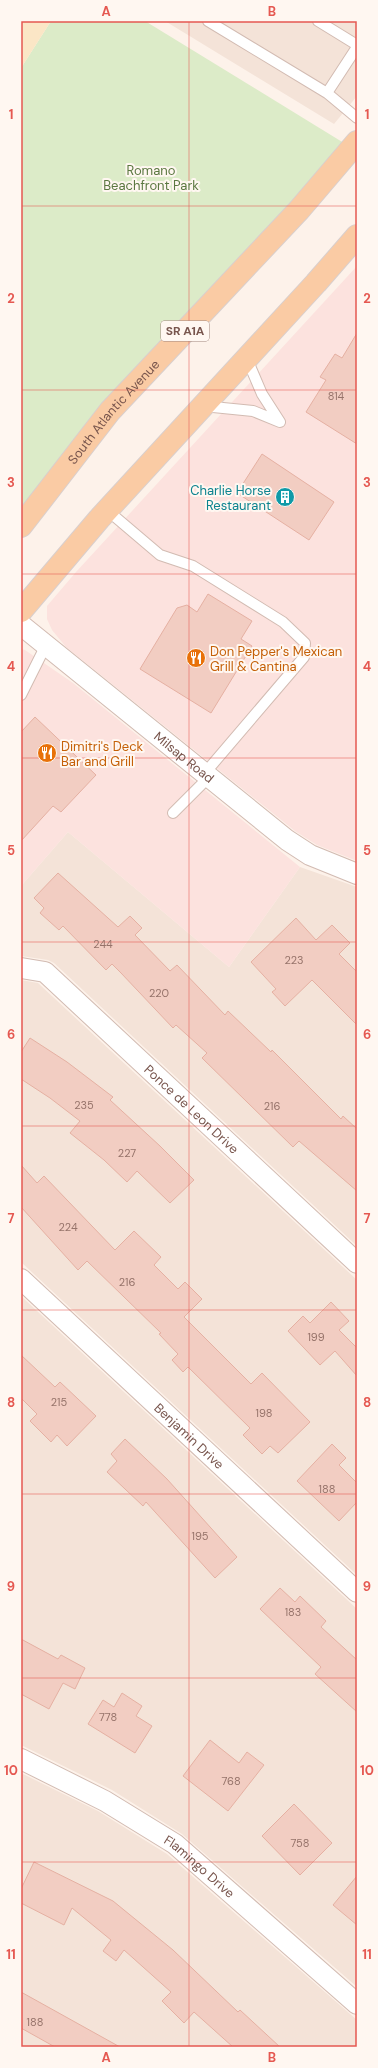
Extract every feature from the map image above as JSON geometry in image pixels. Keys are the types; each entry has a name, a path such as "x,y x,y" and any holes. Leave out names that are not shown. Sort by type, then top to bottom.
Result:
{"main road":[{"name":"South Atlantic Avenue","path":"21,526 110,410 299,210 357,142"},
{"path":"21,611 107,510 357,236"}],"street":[{"name":"Milsap Road","path":"21,625 287,840 310,855 357,874"},
{"name":"Ponce de Leon Drive","path":"21,968 45,972 357,1263"},
{"name":"Benjamin Drive","path":"21,1279 357,1592"},
{"name":"Flamingo Drive","path":"21,1759 105,1801 175,1844 357,2004"}],"lane":[{"path":"208,21 327,93 357,118"},
{"path":"318,21 357,46 327,93"},
{"path":"203,406 253,411 280,422 262,394 246,359"},
{"path":"107,510 160,555 193,566 283,622 305,643 304,657 207,775 173,813"},
{"path":"21,695 46,644"}],"shaded area":[{"path":"165,21 357,21 357,96 334,124"},
{"path":"357,266 357,861 317,845 295,831 66,647 52,630 47,619 47,606 76,572"},
{"path":"21,649 25,650 73,683 300,867 229,967 68,832 21,886"},
{"path":"68,832 229,967 300,867 357,887 357,1246 54,963 48,960 21,956 21,886"},
{"path":"21,980 38,983 357,1280 357,1575 21,1262"},
{"path":"21,1296 357,1609 357,1987 182,1834 112,1790 21,1745"},
{"path":"21,1773 98,1811 167,1854 357,2020 357,2047 21,2047"}],"green space":[{"name":"Romano Beachfront Park","path":"51,21 145,21 352,148 21,520 21,68"}],"sand":[{"path":"21,21 51,21 21,68"}],"building":[{"path":"357,333 357,444 306,412 326,380 320,377 335,354 342,358"},
{"name":"Charlie Horse Restaurant","path":"262,454 334,502 309,540 237,493"},
{"name":"Don Pepper's Mexican Grill & Cantina","path":"208,594 252,621 241,639 252,646 211,713 140,669 177,608 187,605 197,612"},
{"name":"Dimitri's Deck Bar and Grill","path":"35,717 96,775 61,812 53,806 21,841 21,732"},
{"path":"58,873 118,927 130,916 142,928 135,935 170,971 177,965 225,1015 228,1011 271,1052 272,1050 341,1119 343,1116 357,1129 357,1191 299,1141 293,1147 202,1058 207,1053 176,1025 173,1028 112,964 106,970 63,926 59,930 40,913 44,908 34,898"},
{"path":"296,918 316,940 332,925 350,943 339,954 357,972 357,1025 312,980 285,1006 272,992 276,989 251,962"},
{"path":"30,1038 67,1062 113,1097 110,1100 194,1180 170,1203 137,1171 127,1182 104,1160 70,1133 80,1121 50,1098 21,1079 21,1052"},
{"path":"21,1165 37,1183 44,1176 115,1250 134,1231 161,1257 154,1265 178,1289 185,1282 202,1299 184,1317 251,1384 262,1373 310,1422 278,1453 270,1446 262,1454 243,1435 250,1428 188,1367 183,1372 172,1360 178,1354 159,1334 161,1333 87,1261 78,1270 21,1207"},
{"path":"331,1302 349,1321 339,1330 357,1348 357,1376 335,1351 320,1365 288,1331 303,1316 310,1323"},
{"path":"21,1355 55,1387 60,1382 96,1416 67,1446 57,1435 51,1442 30,1421 37,1414 21,1398"},
{"path":"125,1439 167,1479 237,1557 215,1578 146,1502 143,1506 107,1472 117,1461 111,1454"},
{"path":"332,1444 346,1458 339,1465 357,1483 357,1502 339,1521 297,1481"},
{"path":"280,1588 295,1602 300,1596 326,1621 321,1627 357,1660 357,1712 315,1674 321,1667 260,1609"},
{"path":"21,1639 58,1659 61,1655 85,1668 75,1689 63,1683 49,1709 21,1694"},
{"path":"122,1693 142,1706 136,1716 152,1726 135,1753 88,1724 103,1700 114,1707"},
{"path":"210,1740 239,1763 247,1752 264,1765 228,1811 183,1776"},
{"path":"294,1804 332,1843 300,1875 262,1836"},
{"path":"34,1862 113,1901 173,1950 238,2012 240,2010 280,2047 233,2047 194,2012 184,2023 162,2001 171,1992 124,1950 116,1961 103,1951 111,1940 72,1908 64,1925 21,1903 21,1889"},
{"path":"357,1876 357,1925 333,1905"},
{"path":"21,1992 120,2047 55,2047 21,2028"}],"place":[{"name":"Charlie Horse Restaurant","path":"285,497"},
{"name":"Don Pepper's Mexican Grill & Cantina","path":"196,658"},
{"name":"Dimitri's Deck Bar and Grill","path":"47,753"}]}
